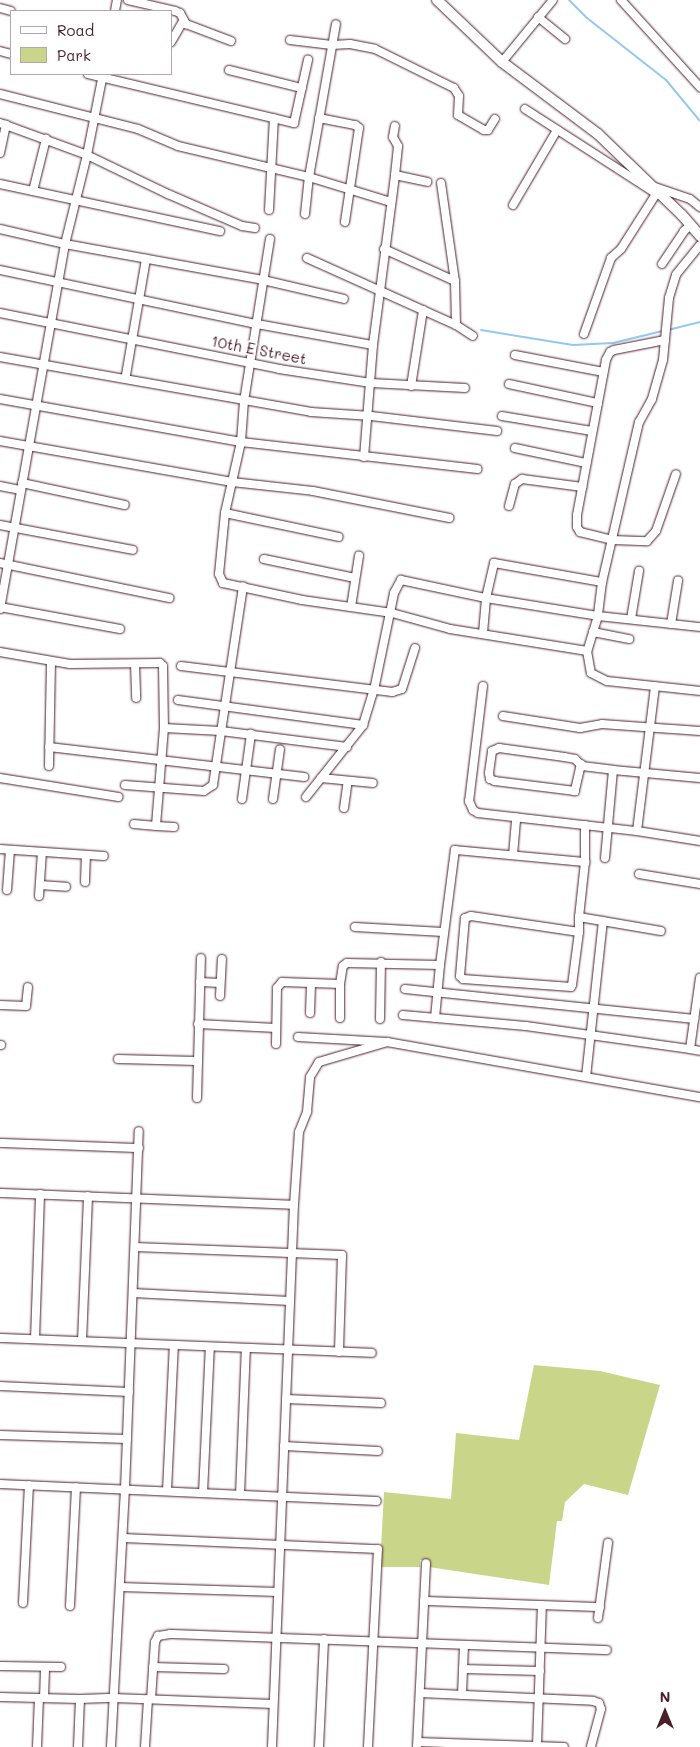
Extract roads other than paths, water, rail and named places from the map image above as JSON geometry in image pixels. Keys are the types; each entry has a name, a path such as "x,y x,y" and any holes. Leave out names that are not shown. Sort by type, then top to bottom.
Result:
{"main road":[{"path":"437,0 502,62 598,134 700,236"}],"street":[{"path":"128,0 171,10"},
{"path":"502,62 553,0"},
{"path":"621,0 700,87"},
{"path":"172,10 180,13 183,21 191,27 231,41"},
{"path":"538,17 565,38"},
{"path":"172,40 183,21"},
{"path":"305,214 309,177 336,24"},
{"path":"290,40 332,45 350,44 381,52 454,88 459,96 458,115 486,131 495,120"},
{"path":"120,629 0,608 4,563 14,527 65,244 87,155 103,76 294,123 308,60"},
{"path":"229,70 302,88"},
{"path":"0,94 138,129 178,146 309,177 391,202"},
{"path":"525,109 656,191 690,199 700,207"},
{"path":"269,210 274,118"},
{"path":"319,118 355,125 359,128 345,222"},
{"path":"0,153 3,124 87,155 168,194 242,226 255,228"},
{"path":"364,457 373,345 398,146 393,137 395,126"},
{"path":"513,205 558,130"},
{"path":"33,190 46,139"},
{"path":"395,175 427,182"},
{"path":"441,183 456,280 456,325"},
{"path":"0,184 220,231"},
{"path":"584,334 611,258 621,249 656,191"},
{"path":"662,264 684,231 691,225"},
{"path":"0,229 65,244 263,280 344,299"},
{"path":"270,239 244,401 241,442 222,530 220,580 302,600 392,613 450,629 587,651"},
{"path":"700,245 676,275 669,298 663,360 652,399 639,422 602,582 598,616 587,651 591,673 607,681 700,691"},
{"path":"384,249 456,280"},
{"path":"307,258 456,325 473,336"},
{"path":"126,375 146,259"},
{"path":"0,270 257,324 373,345"},
{"path":"410,386 423,310"},
{"name":"10th E Street","path":"0,313 251,363 371,383 465,388"},
{"path":"665,337 610,352 603,372 576,527 580,532 612,540 647,542 654,536 676,474"},
{"path":"515,355 603,372"},
{"path":"0,357 310,412 368,416 497,432"},
{"path":"509,384 598,403"},
{"path":"0,399 241,442 477,469"},
{"path":"502,416 592,432"},
{"path":"0,441 232,482 313,491 449,518"},
{"path":"515,448 586,463"},
{"path":"509,506 515,484 522,479 582,486"},
{"path":"0,486 21,486 125,505"},
{"path":"225,513 339,537"},
{"path":"0,525 133,550"},
{"path":"351,607 359,556"},
{"path":"264,559 355,578"},
{"path":"483,633 486,598 494,562 602,582"},
{"path":"4,563 170,598"},
{"path":"631,620 639,571"},
{"path":"306,797 363,725 374,690 392,613 394,594 401,580 486,598 598,616 700,627"},
{"path":"672,624 678,581"},
{"path":"125,785 204,791 210,789 214,783 243,586"},
{"path":"593,632 630,639"},
{"path":"181,666 392,692 402,688 415,648"},
{"path":"0,652 98,665 160,663 163,666 164,728 156,826"},
{"path":"49,766 51,660"},
{"path":"135,664 136,698"},
{"path":"483,686 469,801 473,810 478,813 608,827 700,841"},
{"path":"637,831 655,686"},
{"path":"178,700 363,725"},
{"path":"503,716 580,728 602,724 700,731"},
{"path":"164,728 251,734 347,747"},
{"path":"242,799 251,734"},
{"path":"49,747 304,777"},
{"path":"273,799 280,748"},
{"path":"576,791 493,780 489,774 492,751 499,748 575,759 581,764 613,770 644,771 700,778"},
{"path":"575,800 581,764"},
{"path":"605,858 613,770"},
{"path":"0,778 118,797"},
{"path":"322,778 373,783"},
{"path":"344,808 348,781"},
{"path":"513,855 516,818"},
{"path":"134,824 174,827"},
{"path":"578,932 470,916 465,918 460,976 463,979 568,988 572,985 578,932 578,917 585,862 585,825"},
{"path":"0,849 104,856"},
{"path":"7,890 10,850"},
{"path":"435,1018 443,932 455,850 585,862"},
{"path":"39,896 42,852"},
{"path":"85,882 86,855"},
{"path":"639,874 700,884"},
{"path":"40,885 66,887"},
{"path":"578,917 661,931"},
{"path":"586,1077 592,1008 603,921"},
{"path":"355,927 443,932"},
{"path":"197,1098 201,958"},
{"path":"220,996 222,959"},
{"path":"340,1018 340,984 343,966 346,963 381,962 440,965"},
{"path":"380,1019 381,962"},
{"path":"690,1049 700,978"},
{"path":"200,982 220,983"},
{"path":"276,1044 279,984 288,982 340,984"},
{"path":"310,1013 311,983"},
{"path":"0,1004 26,1006 28,986"},
{"path":"405,989 694,1019"},
{"path":"403,1016 526,1026 700,1051"},
{"path":"198,1024 276,1028"},
{"path":"298,1037 387,1042 700,1097"},
{"path":"272,1747 294,1205 299,1132 307,1112 310,1077 319,1062 387,1042"},
{"path":"118,1059 198,1061"},
{"path":"111,1747 126,1489 139,1131"},
{"path":"0,1143 139,1148"},
{"path":"0,1193 294,1205"},
{"path":"35,1339 40,1194"},
{"path":"82,1341 88,1196"},
{"path":"135,1247 342,1255 339,1352"},
{"path":"133,1293 290,1301"},
{"path":"0,1338 372,1353"},
{"path":"167,1491 174,1345"},
{"path":"203,1493 210,1347"},
{"path":"240,1495 246,1348"},
{"path":"0,1386 129,1392"},
{"path":"286,1399 380,1403"},
{"path":"0,1435 127,1440"},
{"path":"284,1446 378,1451"},
{"path":"0,1484 377,1501"},
{"path":"23,1603 29,1485"},
{"path":"70,1606 76,1487"},
{"path":"123,1538 378,1549 368,1747"},
{"path":"598,1618 608,1543"},
{"path":"426,1563 418,1744 564,1747"},
{"path":"120,1587 278,1592"},
{"path":"424,1600 600,1607"},
{"path":"537,1746 542,1605"},
{"path":"145,1747 152,1667 155,1642 158,1636 324,1639 607,1650"},
{"path":"319,1747 324,1639"},
{"path":"462,1695 464,1645"},
{"path":"0,1666 61,1667"},
{"path":"37,1747 45,1667"},
{"path":"152,1667 224,1669"},
{"path":"463,1668 540,1671"},
{"path":"420,1693 539,1698 599,1703 601,1709 591,1747"},
{"path":"0,1697 114,1698 273,1704"},
{"path":"78,1747 80,1699"}],"waterway":[{"path":"569,0 587,18 666,80 700,121"},
{"path":"668,330 700,322"},
{"path":"481,330 573,345 613,343 663,331"}]}
